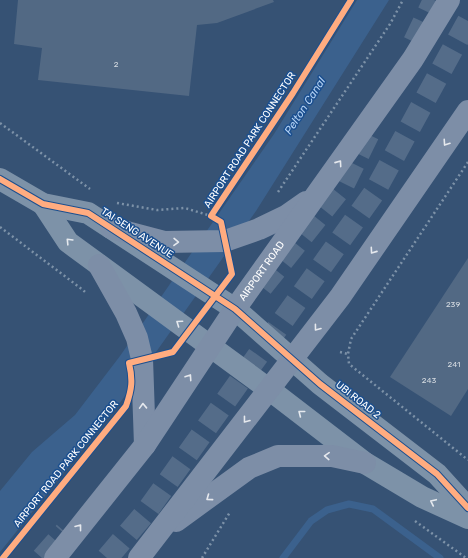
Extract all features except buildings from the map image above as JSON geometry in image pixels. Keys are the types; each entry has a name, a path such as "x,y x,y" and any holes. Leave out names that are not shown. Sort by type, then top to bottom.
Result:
{"main road":[{"name":"AIRPORT ROAD","path":"55,558 145,444 235,309 413,59 449,0"},
{"path":"139,558 270,390 345,290 468,111"},
{"path":"111,228 164,242 226,242 286,216 317,195"},
{"path":"99,265 126,313 137,338 142,359 145,444"},
{"path":"158,534 249,468 278,456 332,456 365,463"}],"street":[{"name":"TAI SENG AVENUE","path":"0,179 43,204 88,213 235,309"},
{"name":"TAI SENG AVENUE","path":"43,204 68,242 210,346"},
{"name":"UBI ROAD 2","path":"235,309 320,384 437,474 468,508"},
{"path":"210,346 365,463 422,497 468,518"}],"path":[{"path":"274,197 386,31 403,0"},
{"path":"0,123 96,193"},
{"path":"468,162 351,339 348,354 349,364 468,460"},
{"path":"116,203 157,210 185,208 211,216"},
{"path":"0,227 83,290 88,296"},
{"path":"340,352 348,354"},
{"path":"202,558 229,512 235,508"},
{"path":"413,520 466,558"}],"water":[{"name":"Pelton Canal","path":"357,0 389,0 256,211 122,400 0,552 0,491 32,452 75,415 120,356 274,134"}],"waterway":[{"path":"283,558 311,521 327,510 349,504 373,509 440,558"}],"tunnel":[{"path":"414,42 434,0"},
{"path":"107,558 147,511 374,193 468,21"},
{"path":"262,287 344,184 372,127"},
{"path":"42,558 65,532"}],"cycle path":[{"name":"AIRPORT ROAD PARK CONNECTOR","path":"3,558 126,406 130,394 131,384 129,363 173,352 232,274 221,222 211,216 293,93 351,0"},
{"path":"0,179 43,204 88,213 235,309 320,384 437,474 468,508"}]}
